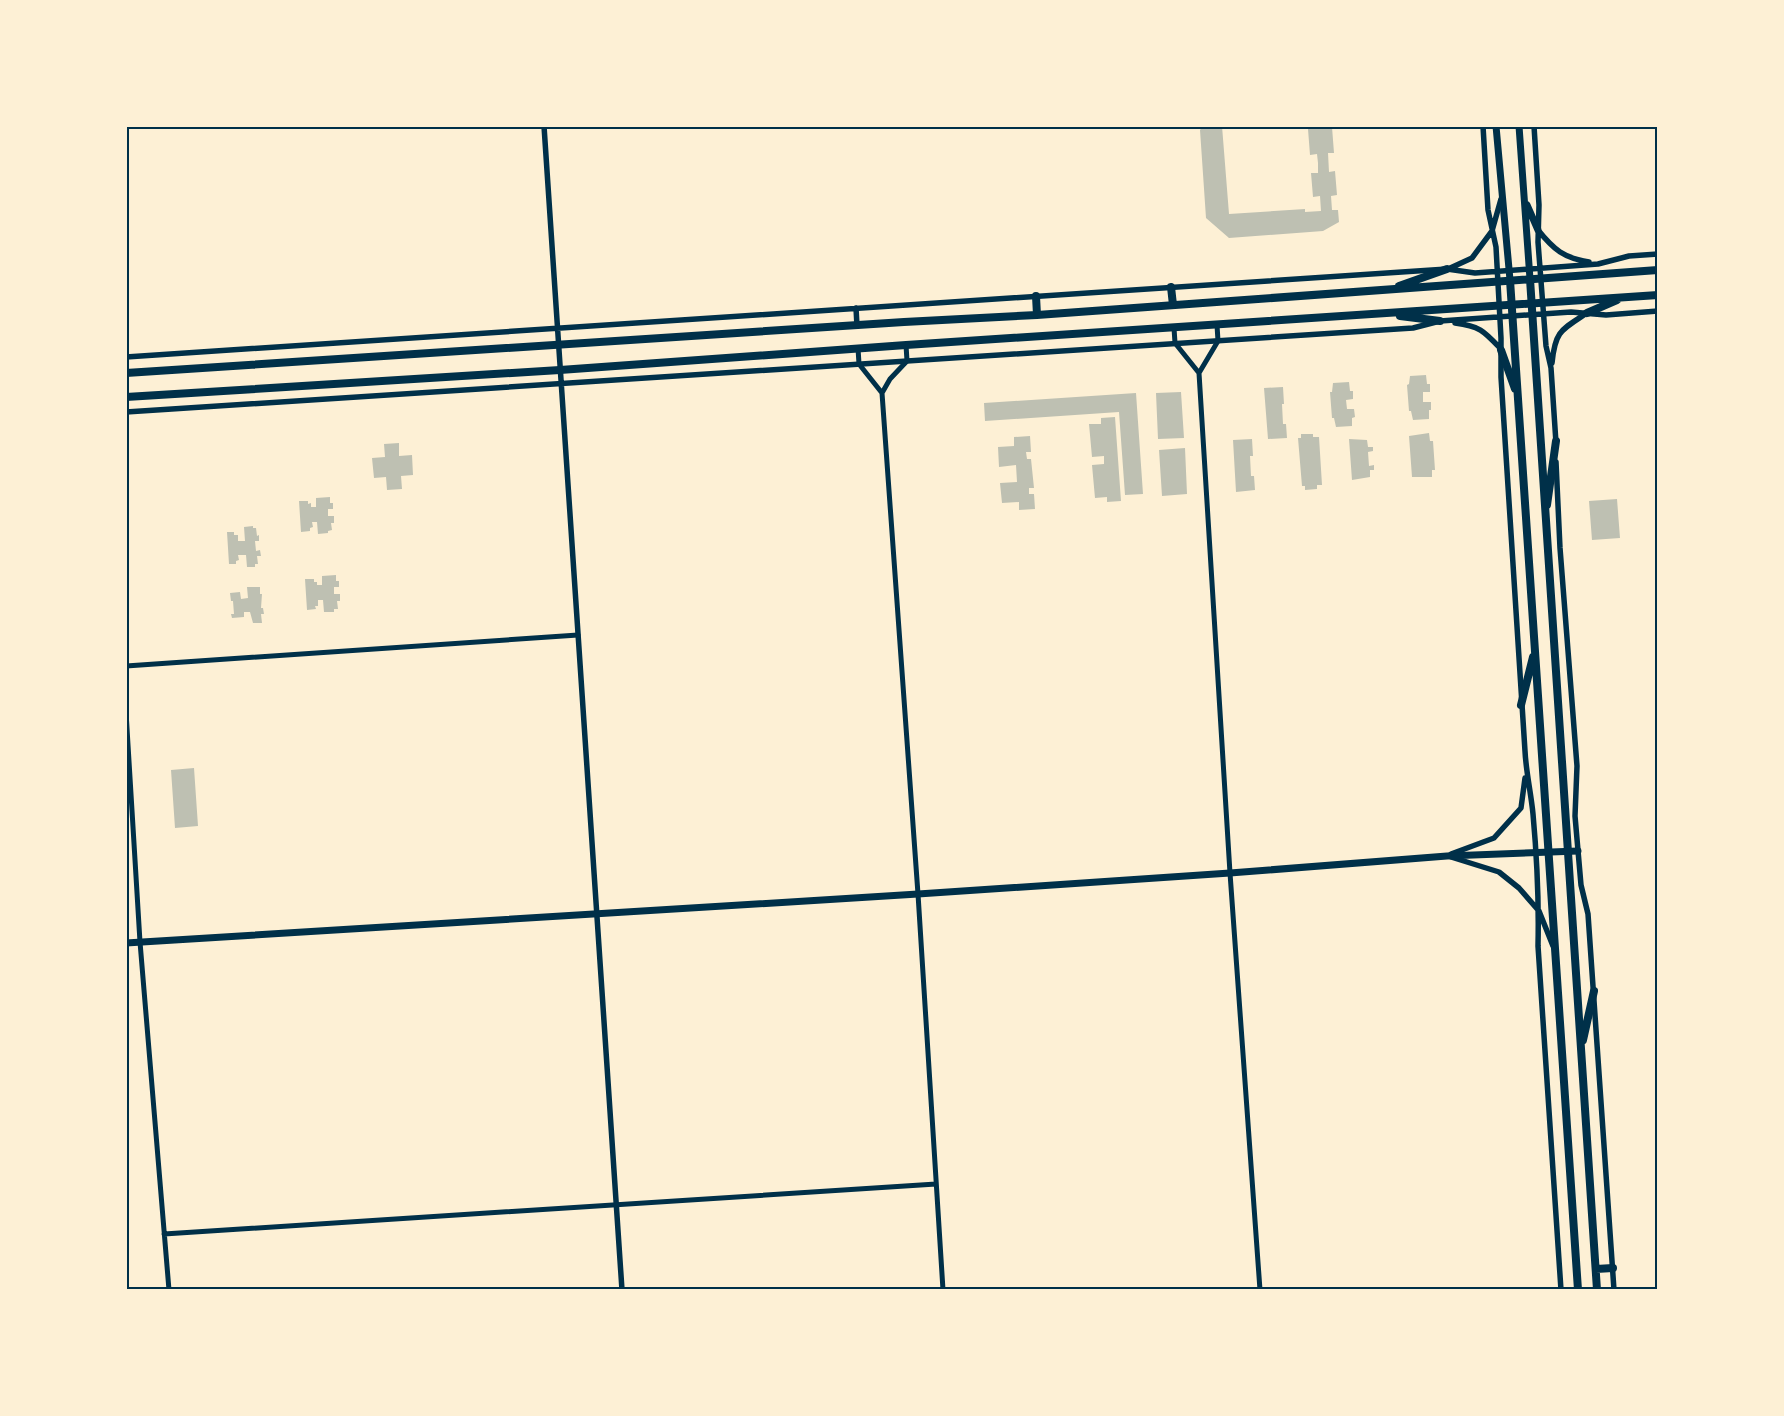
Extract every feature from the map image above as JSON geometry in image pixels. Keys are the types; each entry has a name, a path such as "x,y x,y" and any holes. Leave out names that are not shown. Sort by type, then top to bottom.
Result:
{"main road":[{"path":"1496,126 1512,305 1578,1290"},
{"path":"1519,126 1597,1290"},
{"path":"1524,194 1538,230"},
{"path":"1389,289 1447,269"},
{"path":"126,373 1037,315 1658,270"},
{"path":"1172,287 1173,305"},
{"path":"126,397 560,370 858,348 1658,295"},
{"path":"1036,296 1037,315"},
{"path":"1587,313 1624,298"},
{"path":"1384,314 1440,321"},
{"path":"1501,350 1518,398"},
{"path":"1545,522 1556,441"},
{"path":"1521,705 1535,648"},
{"path":"126,943 918,894 1447,856 1578,851"},
{"path":"1581,1049 1594,991"},
{"path":"1596,1269 1613,1268"}],"street":[{"path":"544,126 622,1290"},
{"path":"1483,126 1488,210 1496,247 1501,377 1521,705 1526,774 1533,812 1536,853 1539,911 1538,946 1561,1290"},
{"path":"1534,126 1543,314 1546,346 1551,368 1556,441 1559,539 1577,766 1575,816 1581,886 1588,914 1614,1290"},
{"path":"1447,269 1472,258 1492,231 1502,197"},
{"path":"1538,230 1556,250 1570,259 1598,264"},
{"path":"126,357 1447,269 1475,273 1598,264 1629,256 1658,254"},
{"path":"856,308 857,326"},
{"path":"126,412 1413,328 1440,321 1571,312 1606,314 1658,311"},
{"path":"1551,368 1553,346 1562,329 1587,313"},
{"path":"1440,321 1472,325 1485,332 1501,350"},
{"path":"1217,325 1218,341 1200,373 1230,873 1260,1290"},
{"path":"1174,328 1175,343 1200,373"},
{"path":"906,345 908,361"},
{"path":"858,348 859,364 882,394"},
{"path":"908,361 890,379 882,394 918,894 943,1290"},
{"path":"126,666 578,635"},
{"path":"126,712 140,942 169,1290"},
{"path":"1447,856 1494,838 1521,808 1526,774"},
{"path":"1447,856 1499,872 1519,888 1539,911 1555,951"},
{"path":"164,1234 936,1184"}],"building":[{"path":"1203,126 1222,126 1229,214 1305,209 1305,212 1321,211 1320,196 1313,197 1311,173 1318,173 1318,163 1317,154 1310,155 1308,129 1315,128 1315,126 1332,127 1334,153 1328,153 1329,172 1335,171 1337,195 1331,196 1332,210 1338,210 1339,222 1323,231 1229,238 1206,218 1200,130"},
{"path":"1426,375 1427,384 1430,384 1430,392 1423,392 1423,402 1431,402 1429,419 1413,420 1411,411 1409,411 1407,385 1409,384 1410,376"},
{"path":"1349,382 1350,391 1353,391 1353,399 1346,400 1347,409 1354,409 1355,417 1352,418 1352,426 1336,427 1334,418 1332,418 1330,392 1332,392 1333,383"},
{"path":"1283,387 1283,424 1286,424 1287,438 1268,439 1264,388"},
{"path":"1181,392 1184,438 1158,439 1156,393"},
{"path":"1136,393 1143,494 1125,495 1119,412 985,421 984,403"},
{"path":"1115,417 1121,501 1107,502 1107,497 1095,498 1092,465 1104,464 1104,456 1092,457 1089,424 1101,424 1101,418"},
{"path":"1429,433 1430,441 1433,441 1435,470 1432,470 1432,477 1412,477 1409,436"},
{"path":"1301,434 1313,434 1313,437 1319,437 1322,485 1317,485 1317,489 1305,490 1305,486 1302,486 1298,438 1301,438"},
{"path":"1030,436 1031,452 1026,452 1027,459 1031,459 1034,488 1029,488 1029,494 1034,494 1035,509 1019,510 1019,502 1002,503 1000,483 1017,482 1016,465 999,467 998,447 1014,446 1014,437"},
{"path":"1252,439 1253,456 1250,456 1251,476 1254,476 1255,490 1236,492 1233,440"},
{"path":"1349,439 1367,440 1368,447 1373,447 1373,451 1368,452 1369,466 1374,465 1374,470 1370,470 1370,477 1352,480"},
{"path":"399,443 399,456 412,455 413,475 401,476 402,489 387,490 386,477 374,478 372,458 385,457 384,444"},
{"path":"1185,448 1187,494 1162,496 1159,450"},
{"path":"330,497 333,509 328,509 328,516 334,516 334,523 331,523 332,530 328,531 328,533 318,534 317,522 312,522 313,527 310,528 310,531 301,532 299,501 308,501 308,504 311,503 311,507 316,507 316,498"},
{"path":"1617,499 1620,538 1592,540 1589,501"},
{"path":"253,526 253,528 256,528 257,536 259,535 259,541 255,541 256,551 260,550 261,556 257,556 258,564 255,564 255,567 247,567 246,555 238,555 239,560 236,561 236,564 229,564 227,532 234,532 234,535 238,535 238,541 245,541 244,527"},
{"path":"336,575 339,587 334,587 334,594 340,594 340,601 337,601 338,609 334,609 334,612 324,612 323,600 318,600 318,606 315,606 316,609 307,610 305,579 314,579 317,585 322,585 322,576"},
{"path":"247,587 260,587 260,594 262,594 261,608 263,608 264,614 261,614 262,623 253,623 250,612 244,612 244,617 232,618 231,614 234,614 233,601 231,601 230,593 240,592 241,599 248,598"},
{"path":"194,768 198,826 175,828 171,770"}]}
